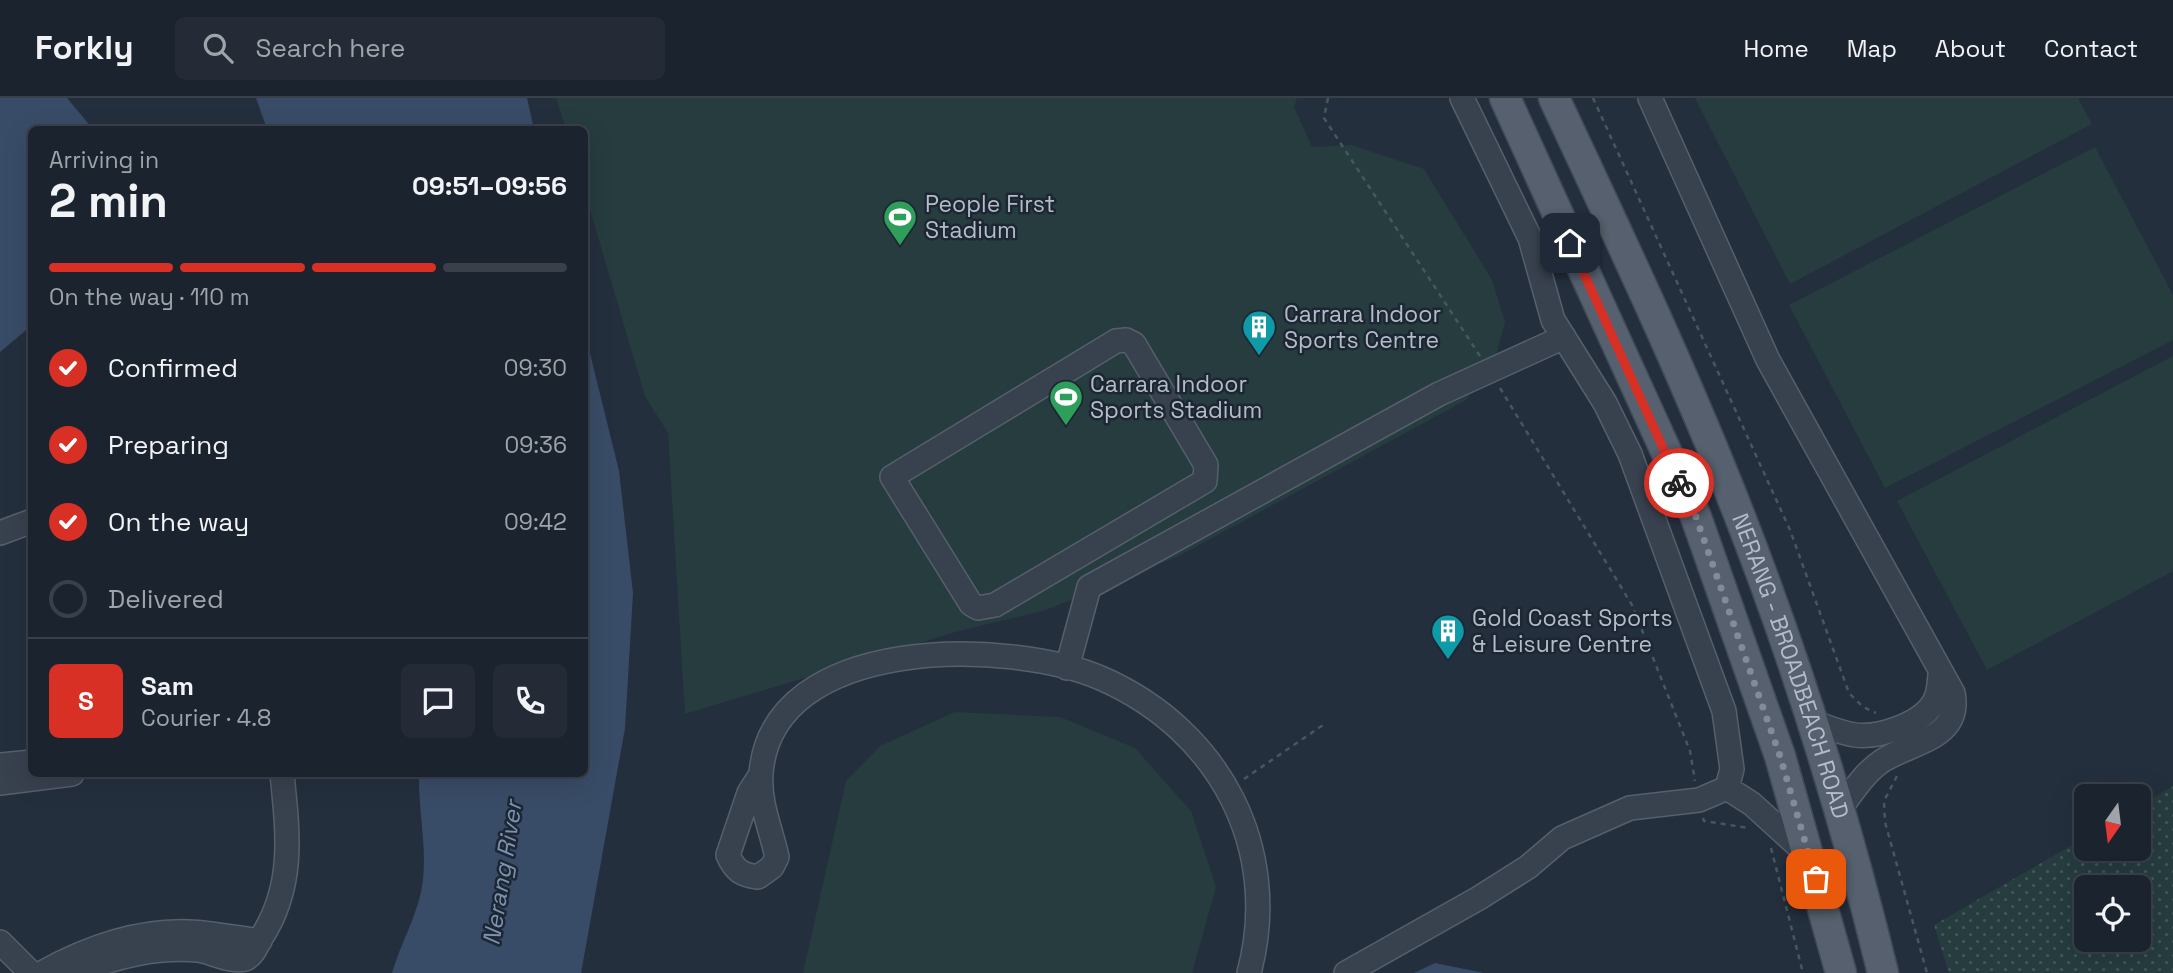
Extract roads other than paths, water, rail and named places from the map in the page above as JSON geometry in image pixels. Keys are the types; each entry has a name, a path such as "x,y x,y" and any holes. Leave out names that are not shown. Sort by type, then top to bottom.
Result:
{"main road":[{"name":"NERANG - BROADBEACH ROAD","path":"1505,98 1696,517 1780,756 1841,973"},
{"name":"NERANG - BROADBEACH ROAD","path":"1553,98 1671,350 1716,457 1813,722 1883,973"}],"street":[{"path":"1462,98 1530,238 1547,302 1564,337 1605,403 1630,454 1724,711 1732,769 1727,788"},
{"path":"1650,98 1768,360 1940,675 1948,682 1955,701 1950,722 1934,736 1884,760 1872,769 1839,810"},
{"path":"1089,587 1439,394 1491,373 1564,337"},
{"path":"1126,340 1134,344 1151,370 1206,464 1205,481 1074,558 995,605 978,608 966,597 892,477 1116,341 1126,340"},
{"path":"0,533 28,522"},
{"path":"1067,668 1089,587 1074,558"},
{"path":"761,774 778,725 795,702 815,687 889,660 930,654 970,654 1067,668 1101,678 1156,710 1202,752 1227,790 1248,835 1260,889 1255,949 1249,973"},
{"path":"1813,722 1858,735 1881,732 1906,724 1924,713 1935,701 1940,675"},
{"path":"0,765 28,769"},
{"path":"0,783 28,775"},
{"path":"42,973 102,954 140,935 185,941 260,941 275,914 286,873 288,840 282,777"},
{"path":"1727,788 1774,822 1810,856"},
{"path":"1346,973 1489,891 1528,866 1562,838 1630,808 1699,800 1727,788"},
{"path":"0,942 31,973"},
{"path":"79,973 102,954"}],"water":[{"path":"0,98 67,98 90,126 28,126 28,329 0,352"},
{"path":"256,98 527,98 533,126 266,126"},
{"name":"Nerang River","path":"588,345 619,471 633,593 625,728 581,973 392,973 421,892 424,848 419,777 588,777"},
{"path":"1435,963 1484,973 1414,973"}],"place":[{"name":"People First Stadium","path":"900,247"},
{"name":"Carrara Indoor Sports Centre","path":"1259,357"},
{"name":"Carrara Indoor Sports Stadium","path":"1066,427"},
{"name":"Gold Coast Sports & Leisure Centre","path":"1448,661"}]}
